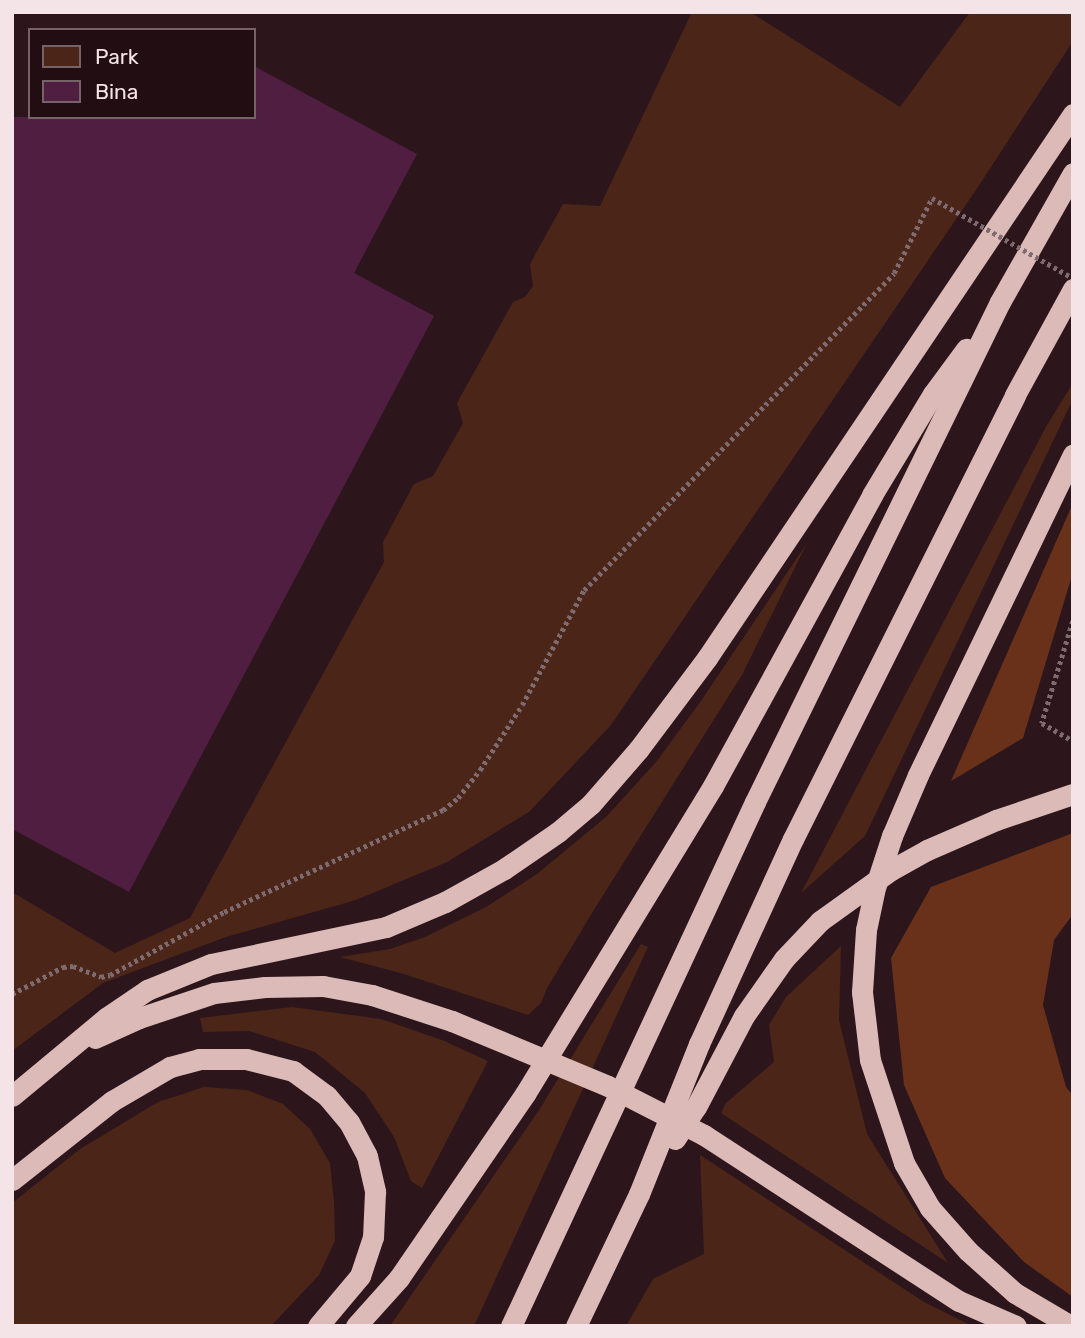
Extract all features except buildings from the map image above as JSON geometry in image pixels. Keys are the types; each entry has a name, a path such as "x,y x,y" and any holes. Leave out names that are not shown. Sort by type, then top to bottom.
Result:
{"highway":[{"path":"12,1096 67,1050 147,990 211,964 386,927 445,902 504,870 558,832 591,804 638,751 707,658 1073,114"},
{"path":"510,1326 755,802 1000,302 1073,173"},
{"path":"576,1326 639,1194 699,1044 793,839 1015,395 1073,289"},
{"path":"356,1326 399,1278 526,1094 713,786 872,495 933,394 1000,302"},
{"path":"1071,1326 1015,1293 968,1251 930,1208 904,1163 870,1060 862,992 866,930 885,858 918,775 1073,453"},
{"path":"639,1194 696,1107 744,1016 784,959 820,921 891,870 927,850 996,820 1073,794"},
{"path":"67,1050 176,1004 214,993 265,987 323,986 372,995 452,1021 608,1086 704,1135 959,1301 1016,1326"},
{"path":"12,1180 112,1101 170,1067 199,1059 246,1059 293,1071 327,1096 349,1122 367,1156 375,1192 373,1237 360,1276 318,1326"}],"path":[{"path":"12,994 63,967 73,967 101,977 110,975 224,912 443,810 458,798 481,771 522,705 584,590 894,273 932,198 1073,278"},
{"path":"1073,621 1042,723 1073,741"}],"green space":[{"path":"692,12 750,12 900,107 970,12 1073,12 1073,41 978,187 611,725 529,812 447,862 356,900 226,937 103,983 12,1051 12,892 115,953 190,918 384,562 383,542 414,484 433,476 463,423 457,403 513,302 525,297 533,286 530,264 563,204 600,206"},
{"path":"1073,383 1073,399 865,836 801,893 1047,425"},
{"path":"807,543 742,675 595,908 547,988 541,1003 528,1015 404,974 340,957 390,949 425,937 486,907 537,874 607,816 656,762 701,701"},
{"path":"641,944 648,947 474,1326 390,1326 539,1110"},
{"path":"841,946 839,1020 867,1134 948,1263 721,1113 726,1103 774,1062 769,1025 786,997"},
{"path":"292,1007 381,1019 442,1040 488,1061 422,1188 411,1181 394,1137 365,1093 315,1052 249,1031 203,1032 200,1018"},
{"path":"204,1087 247,1090 283,1104 310,1129 330,1163 334,1202 335,1241 319,1275 271,1326 12,1326 12,1203 80,1149 158,1102"},
{"path":"700,1155 924,1302 972,1326 626,1326 653,1279 704,1254"}],"shaded area":[{"path":"1073,503 1073,572 1023,738 951,781"},
{"path":"1073,833 1073,914 1054,940 1043,1005 1066,1087 1073,1096 1073,1297 1024,1262 945,1178 904,1085 891,958 931,887"}]}
